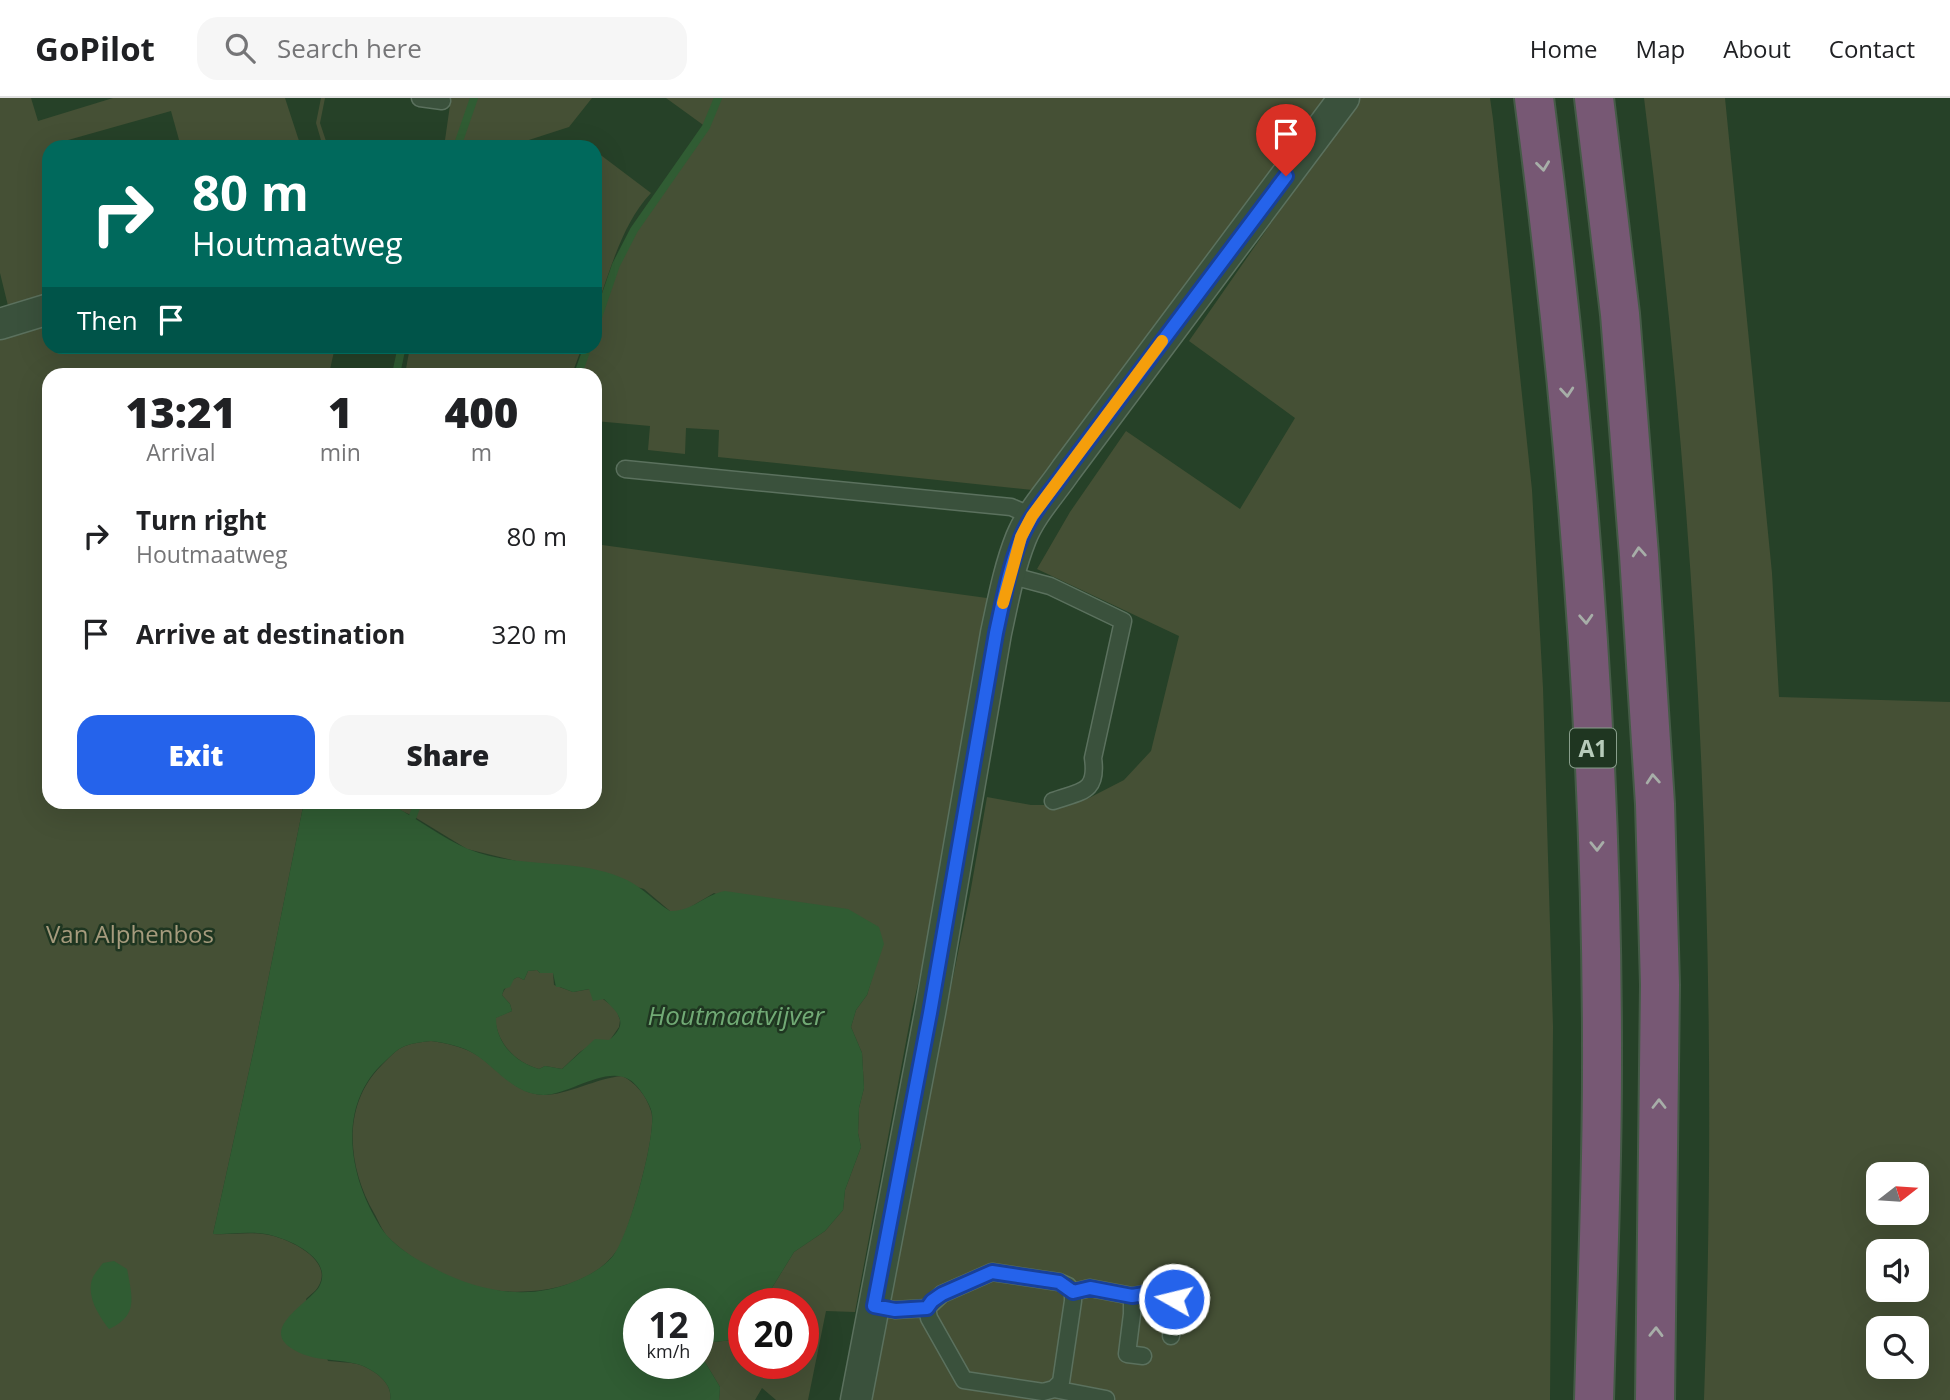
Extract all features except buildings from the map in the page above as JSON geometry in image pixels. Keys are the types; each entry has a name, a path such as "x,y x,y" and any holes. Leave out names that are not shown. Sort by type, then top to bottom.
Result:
{"highway":[{"name":"A1","path":"1534,98 1562,333 1585,607 1596,811 1602,1072 1594,1400"},
{"name":"A1","path":"1594,98 1621,327 1655,804 1660,985 1655,1400"}],"street":[{"path":"856,1400 930,1013 994,646 1009,575 1021,537 1032,516 1345,98"},
{"path":"0,324 42,311"}],"lane":[{"path":"420,98 442,102"},
{"path":"625,469 1011,507 1032,516"},
{"path":"1009,575 1050,586 1124,621 1093,758 1095,774 1092,783 1088,788 1054,801"},
{"path":"1106,1399 964,1380 929,1318 927,1308 942,1294 992,1272 1059,1282 1073,1292 1090,1288 1132,1296 1144,1294 1174,1299 1171,1336"},
{"path":"1054,1390 1061,1382 1073,1292"},
{"path":"1132,1296 1127,1354 1143,1356"},
{"path":"874,1306 895,1310 927,1308"}],"green space":[{"path":"0,98 31,98 38,121 113,98 285,98 299,140 179,140 171,111 68,140 42,140 42,307 11,318 0,273"},
{"path":"321,98 325,98 320,123 326,140 321,140 316,123"},
{"path":"451,98 592,98 569,127 529,140 445,140"},
{"path":"666,98 1332,98 1042,491 718,457 719,430 686,428 685,454 648,450 650,426 602,422 602,368 580,368 585,354 602,354 602,302 606,288 634,231 706,127"},
{"path":"1358,98 1490,98 1532,490 1543,688 1553,1027 1550,1400 867,1400 970,894 987,797 1031,805 1060,805 1089,798 1124,780 1151,751 1179,636 1037,569 1070,512 1126,431 1240,509 1295,418 1189,341"},
{"path":"1644,98 1725,98 1772,573 1779,697 1950,702 1950,1400 1704,1400 1709,1073 1707,910 1701,748 1679,423"},
{"path":"602,156 651,193 632,219 602,291"},
{"name":"Van Alphenbos","path":"42,318 42,354 333,354 330,368 42,368 42,809 303,809 213,1234 257,1233 272,1236 294,1244 314,1258 322,1277 317,1288 306,1299 328,1361 357,1364 369,1369 385,1382 389,1388 390,1400 0,1400 0,330"},
{"path":"409,354 579,354 574,368 406,368"},
{"path":"602,545 994,599 961,796 912,1010 855,1312 826,1311 819,1346 819,1288 772,1288 794,1252 825,1231 843,1210 845,1190 861,1147 858,1133 859,1108 864,1088 862,1053 851,1027 856,1010 867,995 874,972 714,893 682,912 670,911 644,889 566,866 520,862 467,849 398,809 602,809"},
{"path":"537,970 540,973 553,973 554,985 573,992 590,989 616,1009 620,1020 619,1027 610,1040 592,1044 562,1069 545,1066 539,1069 522,1062 503,1043 496,1027 495,1018 512,1011 502,995 506,987 518,977 524,980 528,971"},
{"path":"431,1041 473,1053 513,1084 531,1093 551,1095 622,1076 640,1090 651,1111 651,1137 631,1217 621,1244 600,1268 573,1282 544,1290 514,1292 484,1289 459,1282 432,1269 385,1234 359,1177 354,1157 354,1118 368,1082 389,1058 405,1046"},
{"path":"728,1341 728,1379 812,1379 808,1400 776,1400 762,1388 755,1400 719,1400 720,1387 714,1377 714,1342"}],"water":[{"name":"Houtmaatvijver","path":"303,809 399,809 458,845 487,855 588,868 627,880 670,911 684,909 725,891 848,909 879,927 884,944 867,995 856,1010 851,1027 862,1053 864,1088 859,1108 858,1133 861,1147 845,1190 843,1210 825,1231 794,1252 772,1288 728,1288 728,1341 714,1342 714,1288 623,1288 623,1379 714,1377 720,1387 719,1400 390,1400 389,1388 385,1382 369,1369 348,1362 307,1356 291,1348 283,1340 281,1332 284,1324 319,1287 322,1277 320,1267 315,1259 296,1245 266,1234 213,1234","holes":["528,971 553,973 556,987 573,992 589,989 593,1001 604,999 614,1009 620,1023 609,1040 595,1039 562,1069 545,1066 539,1069 522,1062 503,1043 496,1018 512,1011 502,995 514,979 518,977 524,980","431,1041 454,1045 471,1052 515,1086 533,1094 553,1094 599,1078 620,1076 633,1082 649,1105 652,1114 649,1144 626,1229 613,1256 600,1268 579,1280 535,1292 516,1292 479,1286 443,1273 393,1242 384,1232 363,1192 356,1171 353,1126 357,1105 366,1084 395,1052 408,1045"]},
{"path":"114,1261 127,1269 131,1304 125,1318 109,1329 94,1305 91,1284 103,1263"}],"waterway":[{"path":"459,140 474,98"},
{"path":"602,306 616,265 634,230 706,127 718,98"},
{"path":"397,368 400,354"},
{"path":"580,368 585,354"},
{"path":"413,816 416,809"}],"slow traffic":[{"path":"1003,603 1021,537 1032,516 1162,341"}],"route":[{"path":"1174,1299 1144,1294 1132,1296 1090,1288 1073,1292 1059,1282 992,1272 942,1294 927,1308 895,1310 874,1306 930,1013 996,633 1021,537 1032,516 1286,176"}]}
